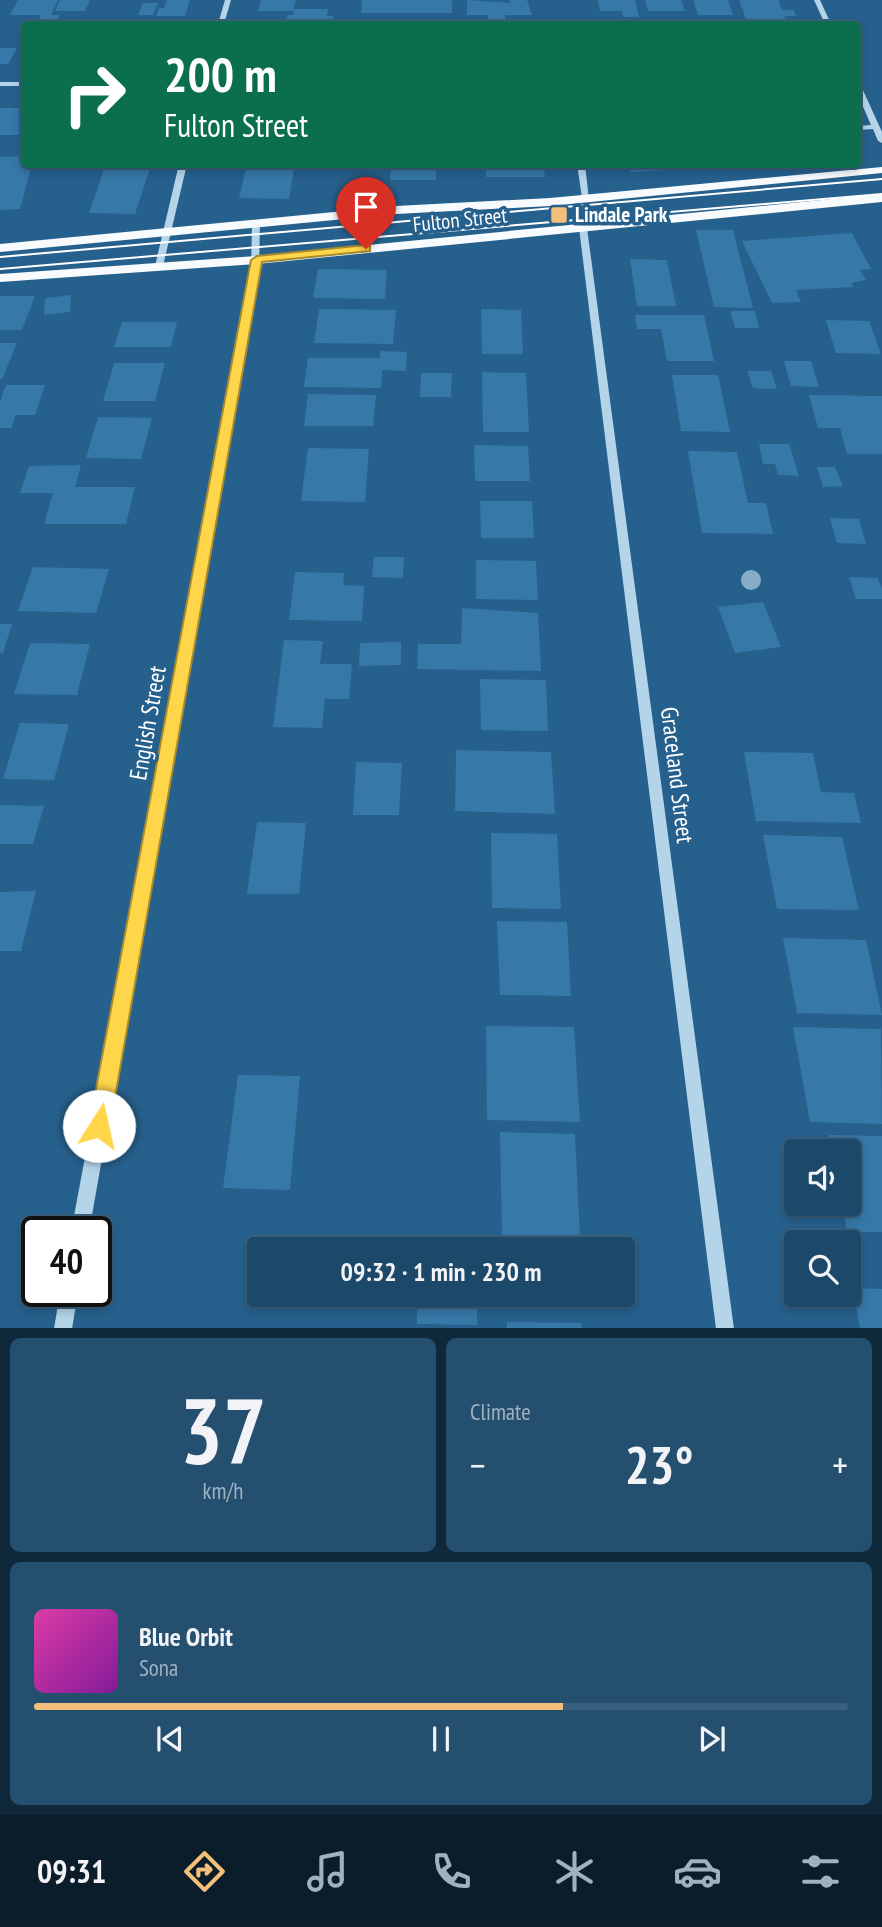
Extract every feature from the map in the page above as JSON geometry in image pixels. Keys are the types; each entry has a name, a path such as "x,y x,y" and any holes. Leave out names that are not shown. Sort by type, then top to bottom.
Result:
{"main road":[{"name":"Fulton Street","path":"0,248 165,234 256,222 586,198 882,170"},
{"name":"Fulton Street","path":"0,278 257,260 882,198"}],"street":[{"path":"222,21 228,0"},
{"path":"817,0 827,21"},
{"path":"0,85 21,85"},
{"path":"862,109 876,127 882,141"},
{"path":"861,128 876,127"},
{"path":"159,266 182,168"},
{"path":"582,168 586,198"},
{"name":"English Street","path":"83,1216 257,260 256,222"},
{"name":"Graceland Street","path":"583,228 725,1328"},
{"path":"62,1328 66,1307"}],"building":[{"path":"18,0 58,0 51,15 60,15 57,21 38,21 41,15 10,15"},
{"path":"60,0 90,0 85,11 55,11"},
{"path":"167,0 190,0 185,16 156,16"},
{"path":"261,0 296,0 293,11 258,11"},
{"path":"362,0 452,0 452,13 361,13"},
{"path":"467,0 510,3 510,0 527,0 532,15 505,15 505,21 488,21 488,15 467,15"},
{"path":"598,0 635,0 639,17 623,17 622,11 600,11"},
{"path":"645,0 681,0 685,11 648,11"},
{"path":"693,0 728,0 733,15 698,15"},
{"path":"739,0 778,0 782,10 794,10 796,16 784,16 786,21 747,21"},
{"path":"143,3 158,3 153,15 138,15"},
{"path":"294,9 328,9 327,16 333,16 332,21 286,21 287,15 293,15"},
{"path":"0,48 17,48 8,64 0,64"},
{"path":"21,104 21,135 0,135 0,108 19,108"},
{"path":"21,156 21,168 31,168 20,209 0,210 0,157"},
{"path":"105,168 150,168 135,214 89,213"},
{"path":"246,168 294,168 289,199 239,198"},
{"path":"391,168 436,168 436,180 390,180"},
{"path":"486,168 544,168 545,177 486,177"},
{"path":"629,168 708,168 631,172"},
{"path":"696,230 733,230 753,308 714,307"},
{"path":"852,233 871,269 860,270 866,280 851,283 854,287 796,290 801,302 772,303 742,241"},
{"path":"630,259 667,260 676,306 637,306"},
{"path":"318,269 387,270 385,299 313,298"},
{"path":"71,295 70,312 44,315 45,298"},
{"path":"0,296 35,296 22,330 0,330"},
{"path":"319,309 396,310 393,344 314,343"},
{"path":"481,309 521,310 523,354 482,354"},
{"path":"730,311 755,311 759,328 735,328"},
{"path":"635,315 704,315 714,361 667,361 661,329 637,329"},
{"path":"826,320 869,321 881,354 836,353"},
{"path":"122,322 177,322 171,347 114,347"},
{"path":"0,343 17,343 2,379 0,379"},
{"path":"380,351 407,352 406,371 382,370 381,388 304,387 308,358 380,358"},
{"path":"784,361 811,361 819,387 791,386"},
{"path":"114,363 165,363 155,401 103,401"},
{"path":"747,371 771,371 777,389 753,388"},
{"path":"482,372 526,373 529,432 483,432"},
{"path":"421,373 452,373 451,397 420,397"},
{"path":"672,375 718,375 730,432 681,431"},
{"path":"6,385 45,385 35,415 16,415 11,428 0,428 0,401"},
{"path":"308,394 376,395 373,426 304,426"},
{"path":"809,395 882,396 882,454 847,454 840,428 818,428"},
{"path":"98,417 152,418 141,459 86,458"},
{"path":"759,444 789,444 799,476 778,475 775,464 763,464"},
{"path":"474,445 528,446 530,481 475,481"},
{"path":"308,448 369,449 365,502 301,501"},
{"path":"688,451 737,452 748,503 766,503 773,534 702,533"},
{"path":"81,465 75,487 135,487 126,524 44,524 53,493 20,493 29,466"},
{"path":"817,467 835,467 843,486 823,487"},
{"path":"480,501 532,501 534,538 481,538"},
{"path":"830,518 859,519 866,544 837,543"},
{"path":"374,557 404,557 403,578 372,577"},
{"path":"476,560 536,561 538,600 476,599"},
{"path":"33,567 109,569 96,613 18,611"},
{"path":"295,572 344,573 343,585 364,586 362,621 289,620"},
{"path":"849,577 877,578 882,588 882,599 856,599"},
{"path":"763,602 781,647 735,653 718,607"},
{"path":"462,608 538,613 541,671 417,669 418,644 461,644"},
{"path":"0,624 12,624 3,653 0,653"},
{"path":"284,640 323,641 320,664 352,664 349,699 325,699 322,728 273,727"},
{"path":"401,642 401,665 359,666 360,643"},
{"path":"30,643 90,644 77,695 14,694"},
{"path":"480,679 546,680 548,731 481,730"},
{"path":"20,723 69,724 54,780 3,779"},
{"path":"456,750 551,752 555,814 455,811"},
{"path":"744,752 813,753 821,792 854,793 861,823 756,821"},
{"path":"356,762 402,763 399,815 353,815"},
{"path":"0,805 44,806 33,844 0,844"},
{"path":"257,822 306,823 299,894 247,894"},
{"path":"491,833 557,834 561,909 492,908"},
{"path":"763,835 842,837 859,910 777,909"},
{"path":"36,891 21,951 0,951 0,892"},
{"path":"497,921 567,922 571,996 500,995"},
{"path":"783,938 866,940 882,1015 797,1013"},
{"path":"486,1026 574,1027 580,1122 487,1120"},
{"path":"793,1027 881,1029 882,1124 810,1122"},
{"path":"238,1075 300,1076 290,1190 223,1188"},
{"path":"500,1132 575,1134 580,1237 502,1236"},
{"path":"829,1135 882,1136 882,1232 847,1230 844,1216 861,1216 861,1139 830,1139"},
{"path":"861,1288 882,1289 882,1328 860,1328 856,1307 861,1307"},
{"path":"417,1307 477,1307 477,1325 417,1324"},
{"path":"507,1322 581,1323 582,1328 507,1328"}],"tram line":[{"path":"0,257 882,179"},
{"path":"0,269 882,194"}],"place":[{"name":"Lindale Park","path":"559,215"}],"route":[{"path":"99,1126 257,260 366,249"}]}
